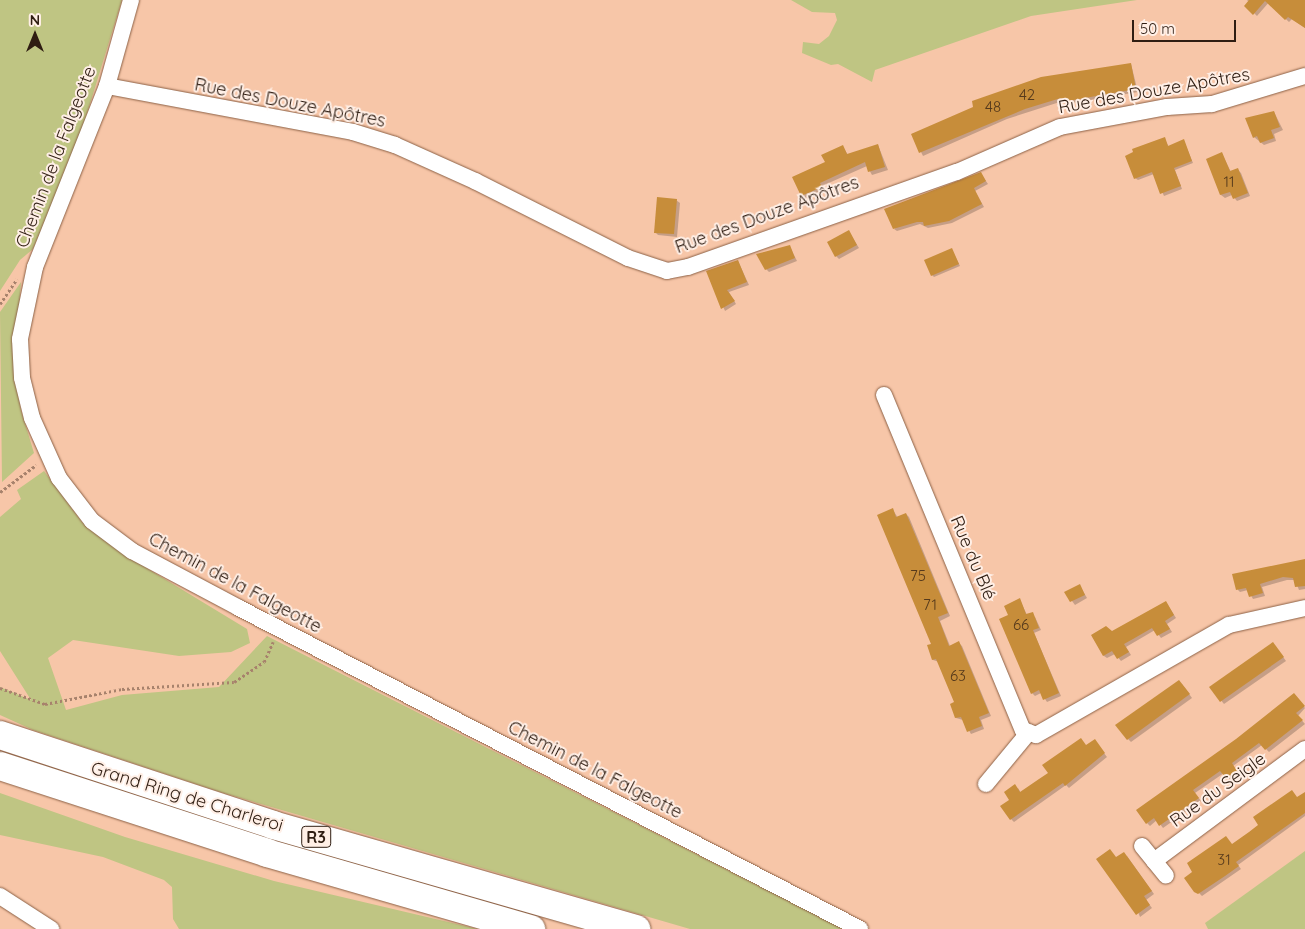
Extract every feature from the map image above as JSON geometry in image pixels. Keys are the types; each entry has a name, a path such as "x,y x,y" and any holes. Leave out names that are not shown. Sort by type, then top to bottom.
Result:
{"highway":[{"name":"Grand Ring de Charleroi","path":"0,735 273,825 636,929"},
{"name":"Grand Ring de Charleroi","path":"0,766 267,853 531,929"}],"street":[{"name":"Chemin de la Falgeotte","path":"131,0 107,86 34,268 20,339 26,394 48,456 59,478 92,521 132,551 860,929"},
{"name":"Rue des Douze Apôtres","path":"107,86 353,132 395,146 475,181 628,258 667,271 688,268 957,172 1060,127 1167,107 1212,104 1305,76"},
{"name":"Rue du Blé","path":"884,395 1023,730 1028,732"},
{"path":"986,784 1028,732 1036,735 1229,625 1305,608"},
{"name":"Rue du Seigle","path":"1154,861 1305,749"},
{"path":"1142,846 1166,876"},
{"path":"0,896 51,929"}],"path":[{"path":"0,492 48,456"},
{"path":"0,688 45,704 122,690 234,682 264,662 279,629"}],"green space":[{"path":"0,0 122,0 77,146 33,249 20,260 0,291"},
{"path":"791,0 1137,0 1031,16 875,70 872,82 838,64 831,65 802,53 803,42 819,44 829,36 837,20 835,13 812,12"},
{"path":"21,282 14,373 21,410 34,453 2,482 0,312"},
{"path":"44,471 82,522 135,561 247,629 250,643 231,652 179,656 73,640 48,658 66,710 122,695 219,687 267,636 844,929 690,929 220,792 33,730 0,715 0,687 31,700 0,651 0,517 21,499 17,490"},
{"path":"0,793 125,837 274,881 478,929 179,929 173,919 172,887 164,880 103,857 0,835"},
{"path":"1305,851 1305,929 1208,929 1205,923"}],"building":[{"path":"1249,0 1305,0 1305,28 1288,17 1285,20 1265,1 1253,15 1244,6"},
{"path":"1131,63 1136,89 1062,102 1061,98 1025,109 919,153 911,134 973,107 972,101 1041,77"},
{"path":"1274,111 1280,127 1271,130 1274,138 1260,143 1257,136 1253,138 1245,118"},
{"path":"1165,137 1168,146 1184,139 1192,161 1174,168 1181,186 1160,194 1152,172 1134,179 1125,156 1133,152 1132,149"},
{"path":"878,144 885,167 868,172 865,162 820,183 822,187 801,196 792,177 825,162 821,155 843,145 847,154"},
{"path":"1222,152 1230,171 1238,168 1248,193 1233,199 1230,192 1220,195 1206,159"},
{"path":"981,172 986,181 974,188 982,204 949,221 924,226 923,222 917,222 893,229 884,209"},
{"path":"657,197 677,199 674,234 654,233"},
{"path":"849,230 857,245 835,257 827,242"},
{"path":"790,245 795,258 765,270 756,254"},
{"path":"952,248 959,264 931,276 924,260"},
{"path":"738,260 747,282 727,290 735,301 721,309 706,271"},
{"path":"893,508 896,517 906,513 948,613 938,617 949,646 959,641 989,713 979,717 982,726 967,732 961,717 955,718 950,704 954,702 936,659 932,660 927,645 931,644 877,515"},
{"path":"1305,559 1305,586 1295,587 1293,578 1283,577 1260,584 1263,593 1249,597 1246,588 1236,590 1232,574"},
{"path":"1080,584 1085,595 1070,602 1064,592"},
{"path":"1020,598 1026,614 1033,612 1039,628 1033,630 1059,693 1043,700 1039,690 1031,694 999,619 1008,615 1004,606"},
{"path":"1166,601 1174,615 1165,621 1170,629 1157,636 1152,628 1124,644 1129,652 1117,659 1112,651 1103,656 1091,635 1106,626 1112,631"},
{"path":"1273,642 1284,657 1220,702 1209,687"},
{"path":"1179,680 1190,694 1127,740 1115,725"},
{"path":"1294,693 1305,706 1296,713 1303,720 1265,750 1259,743 1232,763 1237,771 1226,778 1220,771 1193,790 1199,798 1159,826 1154,818 1146,824 1136,810 1236,739"},
{"path":"1081,738 1086,745 1095,739 1105,753 1065,786 1063,783 1010,820 1000,806 1009,800 1004,792 1015,784 1020,792 1048,773 1042,765"},
{"path":"1292,790 1297,797 1305,792 1305,813 1236,862 1239,866 1225,876 1198,894 1194,892 1184,878 1192,872 1187,863 1226,836 1232,844 1258,825 1253,817"},
{"path":"1110,849 1116,857 1124,852 1152,891 1144,896 1150,905 1136,915 1096,859"}]}
